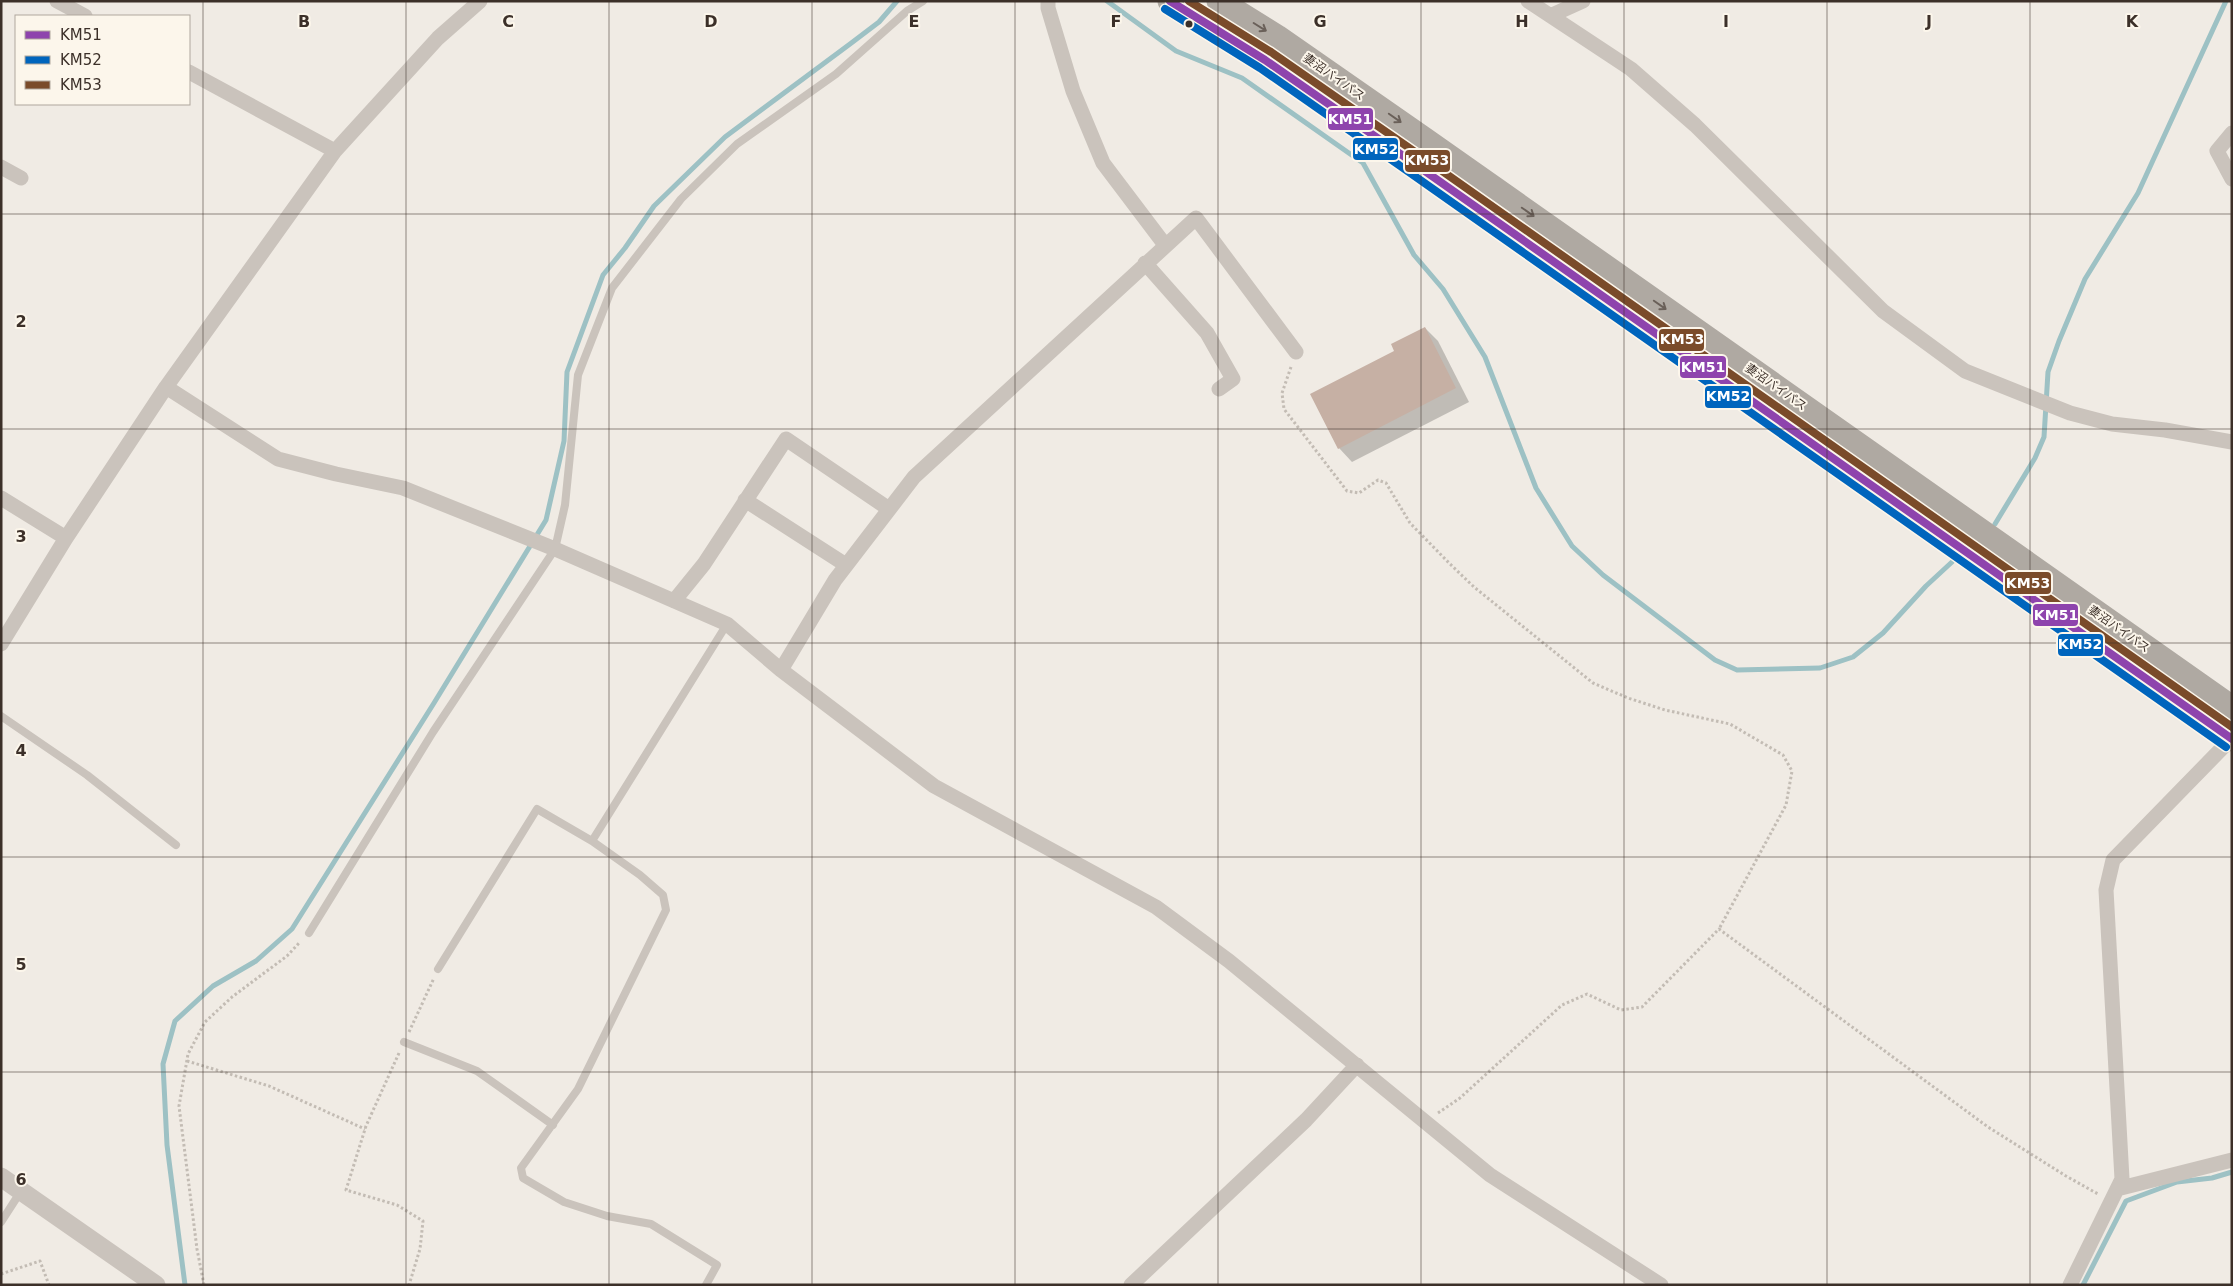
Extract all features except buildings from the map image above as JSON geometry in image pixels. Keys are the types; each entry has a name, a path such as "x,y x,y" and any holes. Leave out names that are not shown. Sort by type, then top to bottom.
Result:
{"highway":[{"name":"妻沼バイパス","path":"1170,1 1265,60 1412,162 2232,738"},
{"name":"妻沼バイパス","path":"1219,1 1277,37 1418,134 2232,708"}],"street":[{"path":"57,1 83,15"},
{"path":"1,644 66,538 166,387 335,151 438,38 480,1"},
{"path":"1048,1 1048,8 1073,91 1104,163 1164,245"},
{"path":"1528,1 1631,69 1695,125 1884,311 1965,371 2058,408 2112,424 2166,430 2232,442"},
{"path":"1552,16 1583,1"},
{"path":"190,73 335,151"},
{"path":"2232,133 2217,152 2232,179"},
{"path":"1,167 21,178"},
{"path":"781,670 835,580 914,477 1164,245 1196,218 1296,352"},
{"path":"1145,263 1206,333 1233,379 1218,389"},
{"path":"166,387 278,459 336,474 403,488 555,549 727,624 781,670 934,786 1156,907 1229,961 1490,1175 1661,1285"},
{"path":"674,601 704,564 786,439 889,509"},
{"path":"1,498 66,538"},
{"path":"746,500 846,566"},
{"path":"2070,1285 2122,1179 2106,890 2114,860 2232,738"},
{"path":"1132,1285 1306,1120 1357,1065"},
{"path":"2114,1195 2232,1160"},
{"path":"1,1177 156,1285"}],"lane":[{"path":"308,933 433,732 555,549 565,505 578,375 612,288 681,199 737,144 836,74 907,11 922,1"},
{"path":"592,841 727,624"},
{"path":"1,716 86,776 176,845"},
{"path":"438,969 537,809 592,841 640,874 663,895 666,910 578,1089 521,1168 523,1178 564,1202 607,1216 651,1224 717,1265 706,1285"},
{"path":"404,1042 477,1071 553,1125"},
{"path":"1,1222 21,1191"}],"path":[{"path":"1296,352 1282,393 1284,409 1347,491 1359,493 1378,480 1386,482 1410,523 1450,564 1474,587 1593,683 1628,698 1665,710 1730,724 1784,755 1792,771 1786,805 1719,929 1642,1007 1621,1010 1586,994 1562,1004 1460,1098 1425,1121"},
{"path":"1719,929 1988,1126 2066,1176 2114,1195"},
{"path":"204,1285 197,1249 179,1106 188,1054 206,1022 232,997 287,956 308,933"},
{"path":"408,1285 420,1249 423,1221 396,1204 346,1190 365,1130 438,969"},
{"path":"187,1061 269,1086 365,1130"},
{"path":"1,1274 40,1261 49,1285"}],"waterway":[{"path":"185,1285 167,1145 163,1064 175,1021 213,986 256,961 292,929 546,520 564,441 567,372 603,275 625,248 654,206 725,137 879,22 897,1"},
{"path":"1107,1 1176,51 1242,78 1363,163 1414,255 1443,289 1485,357 1536,488 1572,546 1603,575 1715,660 1737,670 1820,668 1853,657 1883,633 1926,586 1952,562"},
{"path":"1995,524 2035,458 2044,437 2048,372 2085,279 2138,193 2226,1"},
{"path":"2083,1285 2126,1201 2177,1182 2212,1178 2232,1172"}],"transit line":[{"name":"KM51","path":"1170,1 1265,60 1412,162 2232,739"},
{"name":"KM53","path":"1189,1 1271,52 1418,154 2232,727"},
{"name":"KM52","path":"1165,9 1260,68 2226,747"}]}
